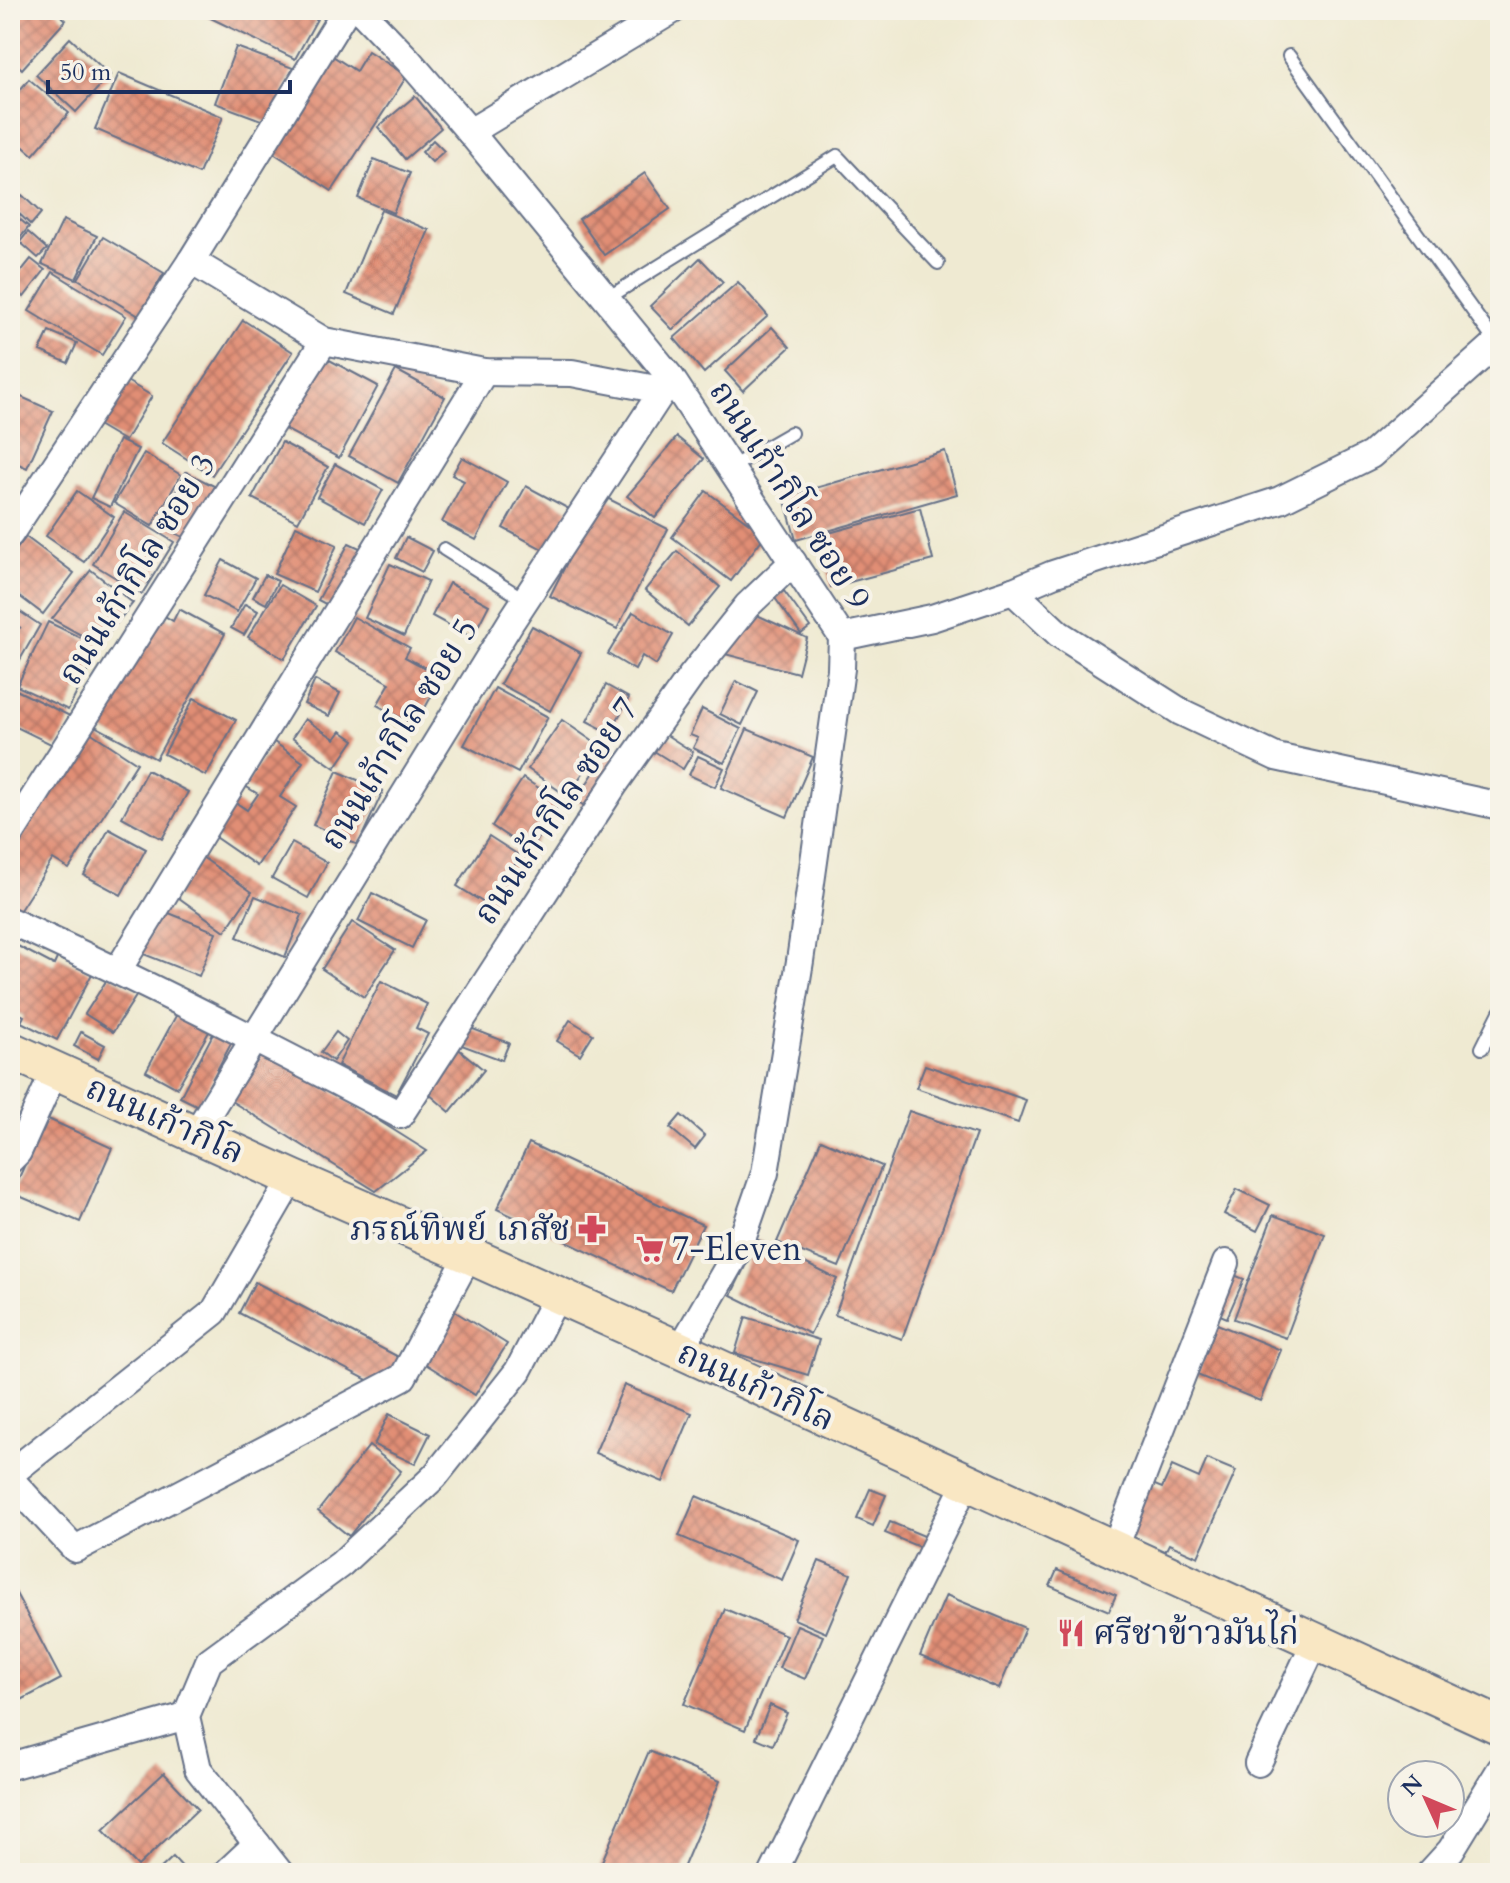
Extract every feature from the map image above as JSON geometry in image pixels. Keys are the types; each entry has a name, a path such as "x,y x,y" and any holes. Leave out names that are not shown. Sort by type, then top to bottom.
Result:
{"main road":[{"name":"ถนนเก้ากิโล","path":"10,1050 680,1350 1500,1726"}],"street":[{"path":"10,534 191,261 346,10"},
{"name":"ถนนเก้ากิโล ซอย 9","path":"360,10 408,60 561,240 730,468 842,637 841,669 820,823 765,1173 739,1248 680,1350"},
{"path":"470,132 673,10"},
{"path":"191,261 324,341 484,372 572,373 666,384"},
{"name":"ถนนเก้ากิโล ซอย 3","path":"10,835 324,341"},
{"path":"842,637 932,618 1053,574 1280,500 1371,455 1498,341"},
{"path":"118,970 484,372"},
{"name":"ถนนเก้ากิโล ซอย 5","path":"196,1133 525,600 666,384"},
{"name":"ถนนเก้ากิโล ซอย 7","path":"254,1038 400,1115 614,785 674,699 747,606 793,562"},
{"path":"1013,591 1059,634 1181,712 1276,757 1500,806"},
{"path":"10,921 118,970 254,1038"},
{"path":"10,1160 18,1152 55,1070"},
{"path":"292,1178 214,1312 10,1476 75,1549 403,1377 469,1255"},
{"path":"1114,1550 1226,1263"},
{"path":"280,1873 198,1769 186,1716 209,1661 341,1564 435,1476 518,1371 557,1296"},
{"path":"773,1873 966,1483"},
{"path":"1258,1763 1315,1642"},
{"path":"10,1766 186,1716"},
{"path":"1430,1873 1451,1850 1500,1770"},
{"path":"226,1873 257,1844"}],"lane":[{"path":"1289,56 1498,341"},
{"path":"606,299 837,156 938,263"},
{"path":"730,468 791,433"},
{"path":"444,549 525,600"},
{"path":"1482,1048 1500,1012"}],"building":[{"path":"10,10 55,10 66,20 22,69 10,58"},
{"path":"194,10 322,10 295,59"},
{"path":"70,38 110,75 76,112 36,75"},
{"path":"236,47 293,68 272,124 215,103"},
{"path":"368,51 407,76 332,191 269,150 331,55 356,71"},
{"path":"119,73 223,117 199,174 95,129"},
{"path":"29,79 69,113 33,155 10,135 10,102"},
{"path":"415,96 441,128 405,159 378,127"},
{"path":"433,140 444,151 432,162 422,152"},
{"path":"374,159 410,173 393,213 358,198"},
{"path":"645,173 670,209 604,255 579,219"},
{"path":"22,195 41,213 31,225 11,206"},
{"path":"381,210 429,230 394,314 346,294"},
{"path":"10,211 29,227 10,250"},
{"path":"63,220 97,236 76,279 42,264"},
{"path":"28,232 47,249 38,258 20,242"},
{"path":"103,237 164,273 139,316 78,279"},
{"path":"700,258 723,282 673,330 650,306"},
{"path":"31,259 45,270 24,297 10,285"},
{"path":"53,272 126,316 102,355 29,311"},
{"path":"738,282 768,316 704,373 674,338"},
{"path":"243,320 293,352 212,475 162,443"},
{"path":"772,327 790,347 743,391 725,371"},
{"path":"49,331 77,343 68,363 40,351"},
{"path":"322,356 378,386 339,458 283,428"},
{"path":"396,370 445,397 398,483 349,456"},
{"path":"125,380 152,396 125,441 98,425"},
{"path":"10,392 53,411 27,468 10,460"},
{"path":"677,437 704,459 655,518 627,496"},
{"path":"119,440 138,449 110,507 91,498"},
{"path":"282,442 328,467 298,522 252,498"},
{"path":"945,451 957,494 796,540 784,497"},
{"path":"144,453 181,475 152,526 114,503"},
{"path":"462,457 507,482 476,540 442,522 464,481 452,475"},
{"path":"335,464 383,490 365,523 317,497"},
{"path":"186,472 220,489 193,542 159,525"},
{"path":"526,486 569,509 546,551 503,528"},
{"path":"77,491 114,517 84,562 46,536"},
{"path":"706,491 765,535 731,581 672,537"},
{"path":"601,495 668,529 617,629 550,596"},
{"path":"920,508 933,560 831,587 818,536"},
{"path":"124,512 174,542 142,594 93,564"},
{"path":"296,526 337,545 315,592 274,574"},
{"path":"26,537 74,573 43,614 10,589 10,558"},
{"path":"406,537 433,551 422,572 396,558"},
{"path":"349,543 366,551 335,609 318,600"},
{"path":"677,551 720,587 688,626 645,590"},
{"path":"223,560 256,578 237,612 204,595"},
{"path":"390,564 428,581 404,636 365,618"},
{"path":"91,570 133,603 99,645 52,619"},
{"path":"265,575 278,581 266,604 253,597"},
{"path":"449,583 489,605 472,638 432,616"},
{"path":"280,585 316,606 284,659 248,637"},
{"path":"784,591 810,627 801,634 775,598"},
{"path":"245,604 258,611 244,635 231,628"},
{"path":"16,609 40,625 10,677 10,623 21,628 10,621"},
{"path":"179,609 225,634 156,759 95,726 158,612 173,621"},
{"path":"633,612 673,635 656,665 642,656 635,670 608,654"},
{"path":"757,615 807,638 798,673 721,653"},
{"path":"354,617 410,648 405,657 442,677 415,726 377,705 390,683 335,652"},
{"path":"48,622 100,647 68,710 17,686"},
{"path":"532,626 581,653 550,711 500,684"},
{"path":"315,680 340,693 329,716 304,704"},
{"path":"736,681 758,692 742,725 720,714"},
{"path":"606,685 629,698 610,733 587,721"},
{"path":"10,687 72,717 57,747 10,724"},
{"path":"495,688 548,717 518,773 464,745"},
{"path":"194,698 236,720 206,776 164,754"},
{"path":"702,709 741,729 724,763 693,748 698,738 690,735"},
{"path":"305,719 335,739 341,731 354,740 335,768 292,738"},
{"path":"562,720 601,747 567,796 528,769"},
{"path":"747,729 813,757 787,817 721,788"},
{"path":"87,730 137,763 69,869 53,859 18,913 10,908 10,848"},
{"path":"665,734 693,752 683,769 654,751"},
{"path":"274,742 303,762 280,797 296,807 257,866 209,833 232,800 247,810 258,794 245,786"},
{"path":"608,751 619,760 587,808 576,800"},
{"path":"698,756 724,768 715,787 689,775"},
{"path":"147,770 188,792 162,839 122,817"},
{"path":"337,771 383,791 358,845 313,825"},
{"path":"523,778 561,802 529,851 492,826"},
{"path":"109,829 146,849 121,895 84,875"},
{"path":"489,836 520,856 489,906 457,886"},
{"path":"292,843 327,863 308,898 272,878"},
{"path":"202,857 252,892 225,931 175,895"},
{"path":"372,893 426,920 412,948 358,921"},
{"path":"255,896 302,915 285,957 237,937"},
{"path":"159,909 216,932 199,976 141,953"},
{"path":"352,922 395,950 364,997 322,969"},
{"path":"10,942 54,965 58,956 92,974 57,1040 21,1022 24,1016 10,1009"},
{"path":"110,975 138,993 113,1032 85,1014"},
{"path":"381,981 427,1004 416,1028 428,1034 396,1095 338,1065"},
{"path":"178,1012 210,1030 177,1088 146,1071"},
{"path":"570,1020 593,1034 580,1055 557,1041"},
{"path":"455,1022 509,1043 502,1060 448,1040"},
{"path":"215,1030 233,1040 198,1106 180,1097"},
{"path":"81,1032 105,1045 98,1059 74,1046"},
{"path":"336,1032 347,1041 333,1061 321,1052"},
{"path":"455,1046 484,1070 450,1112 421,1087"},
{"path":"265,1049 427,1151 376,1191 231,1101"},
{"path":"925,1065 1026,1100 1018,1123 916,1088"},
{"path":"909,1111 976,1134 902,1339 835,1315"},
{"path":"681,1115 705,1136 695,1149 670,1128"},
{"path":"46,1118 112,1148 80,1222 12,1193"},
{"path":"821,1140 882,1166 839,1267 777,1242"},
{"path":"529,1143 703,1225 671,1291 497,1209"},
{"path":"1237,1189 1270,1205 1257,1231 1224,1214"},
{"path":"1273,1215 1325,1234 1286,1338 1234,1319"},
{"path":"758,1240 837,1279 810,1334 731,1295"},
{"path":"1229,1273 1244,1279 1227,1318 1213,1312"},
{"path":"255,1282 410,1363 394,1394 239,1313"},
{"path":"438,1301 507,1344 475,1395 405,1351"},
{"path":"746,1317 819,1340 808,1375 735,1353"},
{"path":"1217,1324 1281,1350 1260,1401 1197,1375"},
{"path":"624,1385 692,1413 663,1482 595,1453"},
{"path":"389,1414 430,1434 415,1464 374,1445"},
{"path":"369,1446 401,1471 349,1536 318,1511"},
{"path":"1207,1459 1236,1471 1198,1557 1169,1544 1165,1552 1122,1533 1145,1481 1162,1488 1172,1466 1199,1478"},
{"path":"870,1489 886,1495 873,1526 857,1519"},
{"path":"696,1496 799,1540 782,1580 679,1536"},
{"path":"890,1522 934,1540 929,1551 885,1533"},
{"path":"819,1561 851,1574 826,1633 794,1619"},
{"path":"1057,1570 1116,1595 1109,1611 1050,1586"},
{"path":"10,1582 61,1679 10,1706"},
{"path":"946,1595 1025,1628 999,1689 920,1656"},
{"path":"725,1609 786,1635 745,1730 684,1704"},
{"path":"797,1625 823,1636 805,1679 779,1668"},
{"path":"770,1705 787,1713 773,1745 756,1738"},
{"path":"649,1751 720,1781 681,1873 597,1873"},
{"path":"164,1773 198,1809 138,1866 103,1830"},
{"path":"173,1857 188,1873 156,1873"}],"place":[{"name":"ภรณ์ทิพย์ เภสัช","path":"592,1229"},
{"name":"7-Eleven","path":"650,1249"},
{"name":"ศรีชาข้าวมันไก่","path":"1071,1633"}]}
